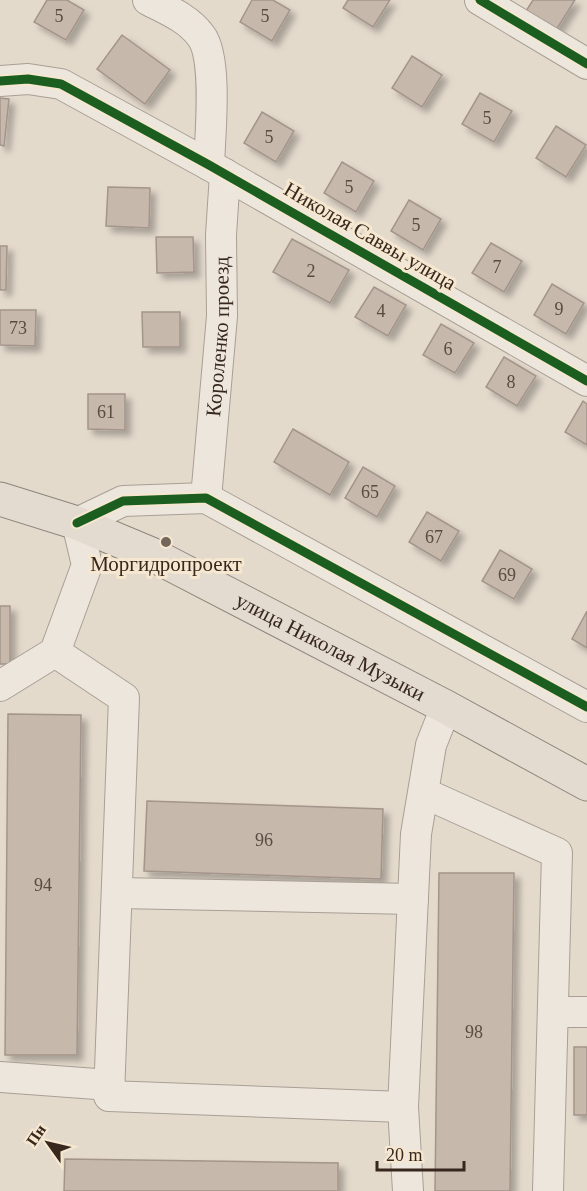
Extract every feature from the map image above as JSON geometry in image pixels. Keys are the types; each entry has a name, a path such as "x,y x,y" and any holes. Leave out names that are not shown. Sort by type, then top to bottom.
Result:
{"main road":[{"name":"улица Николая Музыки","path":"0,499 78,523 151,554 446,707 587,784"}],"street":[{"name":"Короленко проезд","path":"148,0 185,20 203,38 211,77 221,236 222,316 207,498"},
{"path":"480,0 587,64"},
{"name":"Николая Саввы улица","path":"0,81 28,79 61,84 217,169 587,381"},
{"path":"0,686 56,652 87,565 78,523 123,501 207,498 587,707"},
{"path":"56,652 124,698 110,1096 403,1107"},
{"path":"408,1191 403,1107 416,834 431,745 446,707"},
{"path":"424,793 557,853 548,1191"},
{"path":"117,893 413,899"},
{"path":"554,1012 587,1012"},
{"path":"0,1077 110,1085"}],"building":[{"path":"47,0 67,0 84,10 66,40 34,22"},
{"path":"252,0 273,0 290,10 272,41 240,22"},
{"path":"348,0 390,0 373,27 343,8"},
{"path":"533,0 575,0 556,30 526,11"},
{"path":"122,35 170,70 145,104 97,69"},
{"path":"412,56 442,75 422,107 392,88"},
{"path":"480,93 512,111 494,142 462,124"},
{"path":"0,98 9,99 4,146 0,145"},
{"path":"262,112 294,131 276,162 244,143"},
{"path":"556,126 586,145 566,177 536,158"},
{"path":"342,162 374,181 356,212 324,193"},
{"path":"108,187 150,188 149,228 106,226"},
{"path":"409,200 441,219 423,250 391,231"},
{"path":"156,237 193,237 194,272 157,273"},
{"path":"292,239 349,270 330,303 273,272"},
{"path":"491,243 522,261 504,292 472,273"},
{"path":"0,246 7,246 6,290 0,290"},
{"path":"552,284 584,303 566,334 534,315"},
{"path":"374,287 406,305 388,336 355,317"},
{"path":"0,310 36,310 35,346 0,345"},
{"path":"142,312 180,312 180,347 143,347"},
{"path":"441,324 474,343 455,373 423,355"},
{"path":"504,357 536,376 517,406 486,387"},
{"path":"88,394 125,394 125,430 88,429"},
{"path":"583,401 587,404 587,445 565,432"},
{"path":"293,429 349,462 330,495 274,462"},
{"path":"363,467 395,486 377,517 345,498"},
{"path":"427,512 459,531 441,561 409,542"},
{"path":"500,550 532,569 514,599 482,581"},
{"path":"0,606 10,606 10,664 0,664"},
{"path":"587,611 587,648 572,639"},
{"path":"8,714 81,715 77,1055 5,1055"},
{"path":"147,801 383,809 381,879 144,871"},
{"path":"439,873 514,873 510,1191 435,1191"},
{"path":"574,1047 587,1047 587,1115 574,1115"},
{"path":"65,1159 338,1163 338,1191 64,1191"}],"cycle path":[{"path":"480,0 587,64"},
{"path":"0,81 28,79 61,84 209,165 587,381"},
{"path":"77,523 123,501 206,498 587,707"}],"place":[{"name":"Моргидропроект","path":"166,542"}]}
